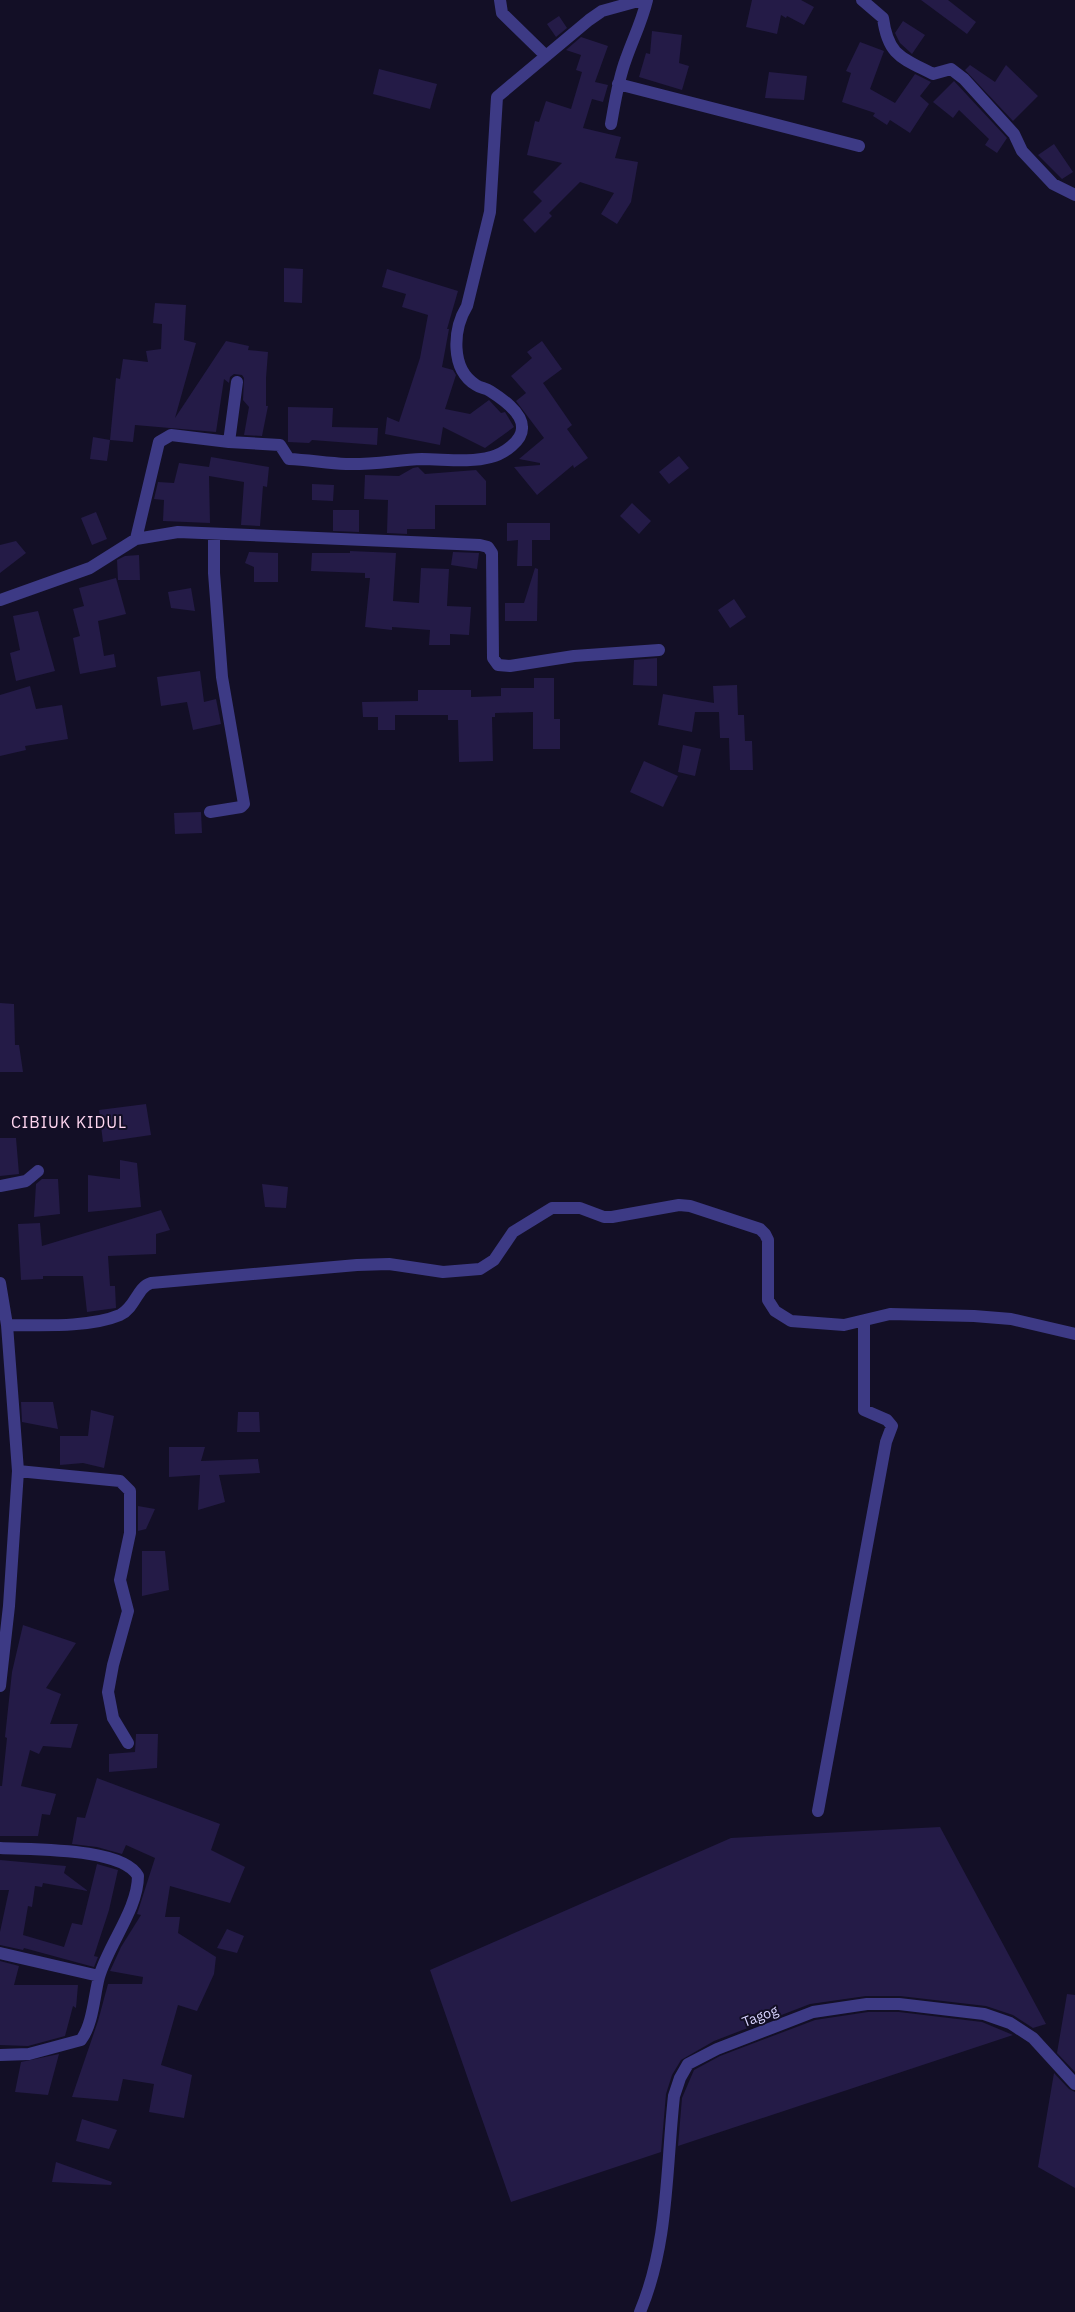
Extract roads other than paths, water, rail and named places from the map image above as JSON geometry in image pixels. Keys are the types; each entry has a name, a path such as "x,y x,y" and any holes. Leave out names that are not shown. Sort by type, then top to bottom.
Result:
{"street":[{"path":"500,0 502,13 546,56"},
{"path":"136,539 159,442 171,435 229,442 280,445 290,458 348,464 491,457 507,450 520,435 522,427 512,409 489,390 476,385 464,374 455,344 460,316 466,306 490,212 497,96 602,11 642,0"},
{"path":"611,124 618,84 626,58 643,20 647,0"},
{"path":"862,0 883,18 886,38 899,56 933,74 951,69 964,79 1014,134 1022,151 1053,184 1075,195"},
{"path":"618,84 859,146"},
{"path":"229,442 236,382"},
{"path":"0,600 90,568 136,539 178,532 488,547 493,562 493,658 494,663 498,666 510,666 593,654 659,650"},
{"path":"210,812 241,807 244,804 223,682 214,573 214,534"},
{"path":"0,1186 26,1181 38,1171"},
{"path":"7,1325 46,1326 100,1320 119,1315 131,1308 142,1287 151,1283 357,1265 389,1264 443,1272 480,1269 494,1260 513,1232 552,1208 580,1208 600,1216 612,1217 679,1205 700,1209 760,1230 765,1234 768,1240 768,1300 770,1305 781,1316 806,1323 844,1325 864,1322 890,1314 990,1317 1011,1319 1075,1334"},
{"path":"0,1686 9,1606 18,1471 7,1325 1,1290"},
{"path":"818,1811 886,1442 892,1426 887,1420 864,1410 864,1322"},
{"path":"18,1471 120,1481 130,1491 130,1533 120,1580 128,1611 113,1665 108,1692 113,1718 128,1743"},
{"path":"0,1848 99,1856 115,1860 135,1871 138,1884 134,1898 99,1976 88,2024 81,2040 29,2054 0,2055"},
{"path":"0,1953 99,1976"},
{"name":"Tagog","path":"640,2312 655,2271 664,2219 674,2096 680,2078 688,2064 717,2049 813,2012 844,2006 899,2004 984,2014 1010,2023 1033,2038 1075,2084"}],"district":[{"name":"CIBIUK KIDUL","path":"69,1122"}]}
